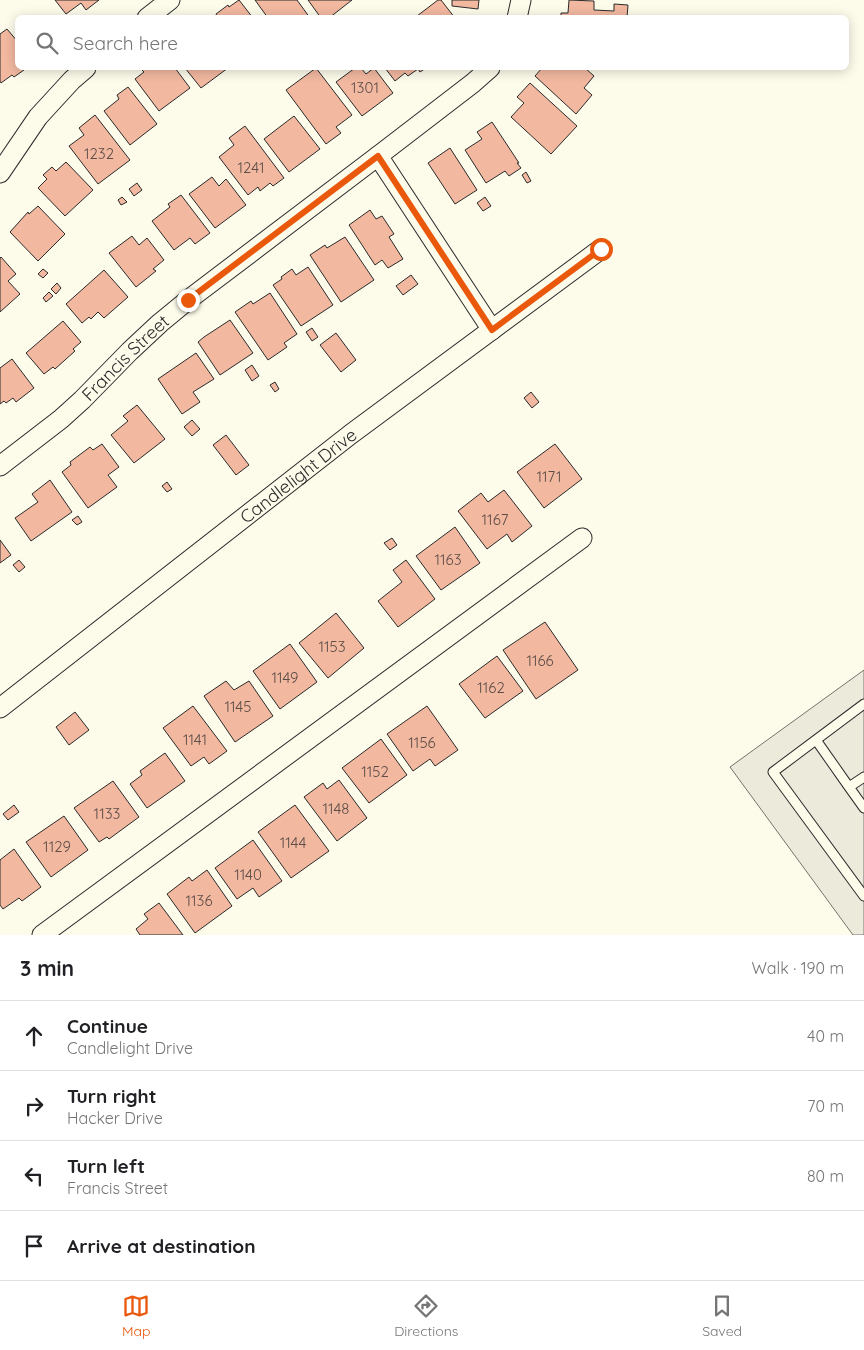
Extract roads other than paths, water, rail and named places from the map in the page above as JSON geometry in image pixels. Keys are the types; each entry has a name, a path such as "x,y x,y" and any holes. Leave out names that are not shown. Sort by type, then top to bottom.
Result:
{"street":[{"path":"151,15 170,0"},
{"path":"518,15 521,0"},
{"path":"0,173 38,116 84,70"},
{"name":"Francis Street","path":"0,466 61,419 130,351 188,300 488,70"},
{"path":"378,156 492,330"},
{"name":"Candlelight Drive","path":"0,708 351,434 601,249"},
{"path":"42,935 582,538"}],"lane":[{"path":"864,704 773,772 864,896"},
{"path":"816,740 864,808"},
{"path":"849,787 864,776"}]}
